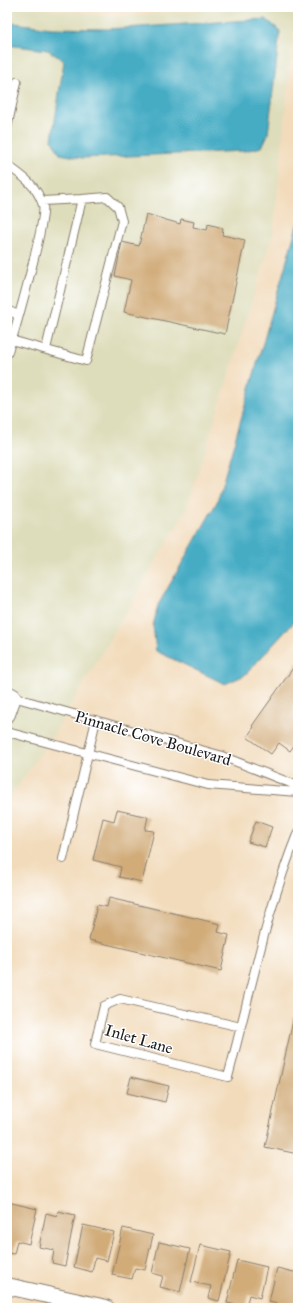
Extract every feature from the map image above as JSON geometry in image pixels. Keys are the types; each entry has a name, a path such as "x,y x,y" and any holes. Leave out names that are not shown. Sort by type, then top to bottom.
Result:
{"street":[{"path":"7,714 10,696"},
{"path":"7,1286 106,1308"}],"lane":[{"path":"7,128 17,82"},
{"path":"7,165 37,190 44,207 38,242 7,354"},
{"path":"12,340 86,361 122,221 118,207 107,197 42,201"},
{"path":"46,349 82,199"},
{"path":"7,310 18,315"},
{"name":"Pinnacle Cove Boulevard","path":"10,696 219,755 298,786"},
{"path":"63,859 96,720"},
{"name":"Pinnacle Cove Boulevard","path":"7,732 208,785 298,792"},
{"name":"Inlet Lane","path":"241,1028 120,999 104,1006 95,1044 228,1077 241,1028 263,933 298,832"}],"shaded area":[{"path":"7,7 26,7 118,17 241,7 296,7 273,234 187,508 57,729 7,802"}],"water":[{"path":"266,19 280,31 268,134 262,147 244,151 82,158 60,154 52,140 64,61 48,50 7,45 7,22 52,28 108,29"},
{"path":"298,222 298,615 296,620 245,675 225,684 156,651 153,626 158,605 217,502"}],"building":[{"path":"146,214 180,224 181,219 194,222 193,227 207,230 208,224 223,228 222,235 245,240 225,334 124,312 131,280 115,276 122,242 139,246"},
{"path":"298,661 298,740 290,751 279,743 271,754 247,737 254,727 252,726"},
{"path":"117,810 148,817 145,830 154,831 142,882 119,877 121,867 93,860 103,818 114,821"},
{"path":"256,821 272,827 265,847 248,842"},
{"path":"109,898 220,924 218,932 229,935 221,971 89,940 97,905 107,907"},
{"path":"294,1016 298,1017 298,1154 265,1147"},
{"path":"131,1077 169,1086 165,1102 127,1093"},
{"path":"8,1202 37,1209 29,1244 17,1241 14,1254 7,1253"},
{"path":"58,1211 75,1215 65,1266 52,1263 54,1250 39,1247 46,1213 57,1216"},
{"path":"83,1225 114,1232 107,1261 95,1258 92,1272 74,1267"},
{"path":"123,1228 153,1235 145,1270 135,1268 132,1279 112,1275"},
{"path":"159,1242 190,1249 180,1292 160,1287 163,1276 152,1273"},
{"path":"200,1245 231,1252 219,1301 208,1298 211,1286 191,1282"},
{"path":"237,1260 267,1267 260,1298 249,1295 246,1307 227,1303"},
{"path":"277,1268 298,1273 298,1308 277,1308 278,1304 269,1302"}]}
